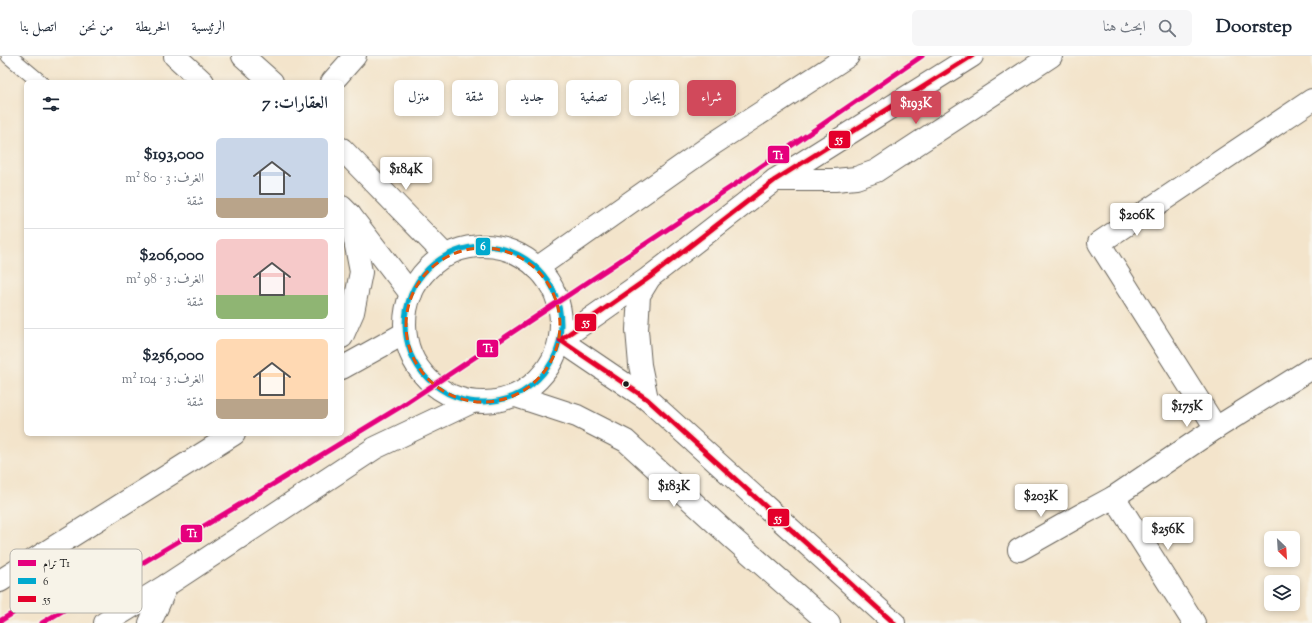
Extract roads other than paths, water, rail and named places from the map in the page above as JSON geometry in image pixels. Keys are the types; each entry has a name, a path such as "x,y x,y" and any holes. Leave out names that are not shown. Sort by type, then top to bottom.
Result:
{"main road":[{"path":"175,56 201,80"},
{"path":"243,56 270,80"},
{"path":"334,80 355,56"},
{"path":"818,76 831,56"},
{"path":"537,268 713,144 848,56"},
{"path":"560,340 650,277 775,180 972,56"},
{"path":"775,180 835,180 856,178 876,171 1051,56"},
{"path":"1216,428 1099,243 1312,100"},
{"path":"344,151 446,256"},
{"path":"346,211 411,294"},
{"path":"344,332 353,312 361,272 346,211"},
{"path":"483,247 503,249 521,256 537,268 547,280 555,294 560,309 560,340 550,366 542,375 516,396 495,402 472,402 434,386 419,371 410,353 405,333 406,313 411,294 431,266 446,256 464,249 483,247"},
{"path":"647,399 640,365 637,330 639,295 650,277"},
{"path":"344,367 405,333"},
{"path":"560,340 647,399 894,623"},
{"path":"1019,550 1114,498 1216,428 1312,368"},
{"path":"516,396 577,416 626,441 830,623"},
{"path":"142,600 375,448 472,402"},
{"path":"51,549 231,436"},
{"path":"1114,498 1194,623"},
{"path":"0,581 10,575"},
{"path":"150,623 167,585"},
{"path":"105,623 121,613"}],"lane":[{"path":"9,56 38,80"}],"tram line":[{"name":"T1","path":"142,563 400,407 740,181 922,56"},
{"name":"T1","path":"0,621 13,613"},
{"name":"T1","path":"42,623 59,613"}]}
